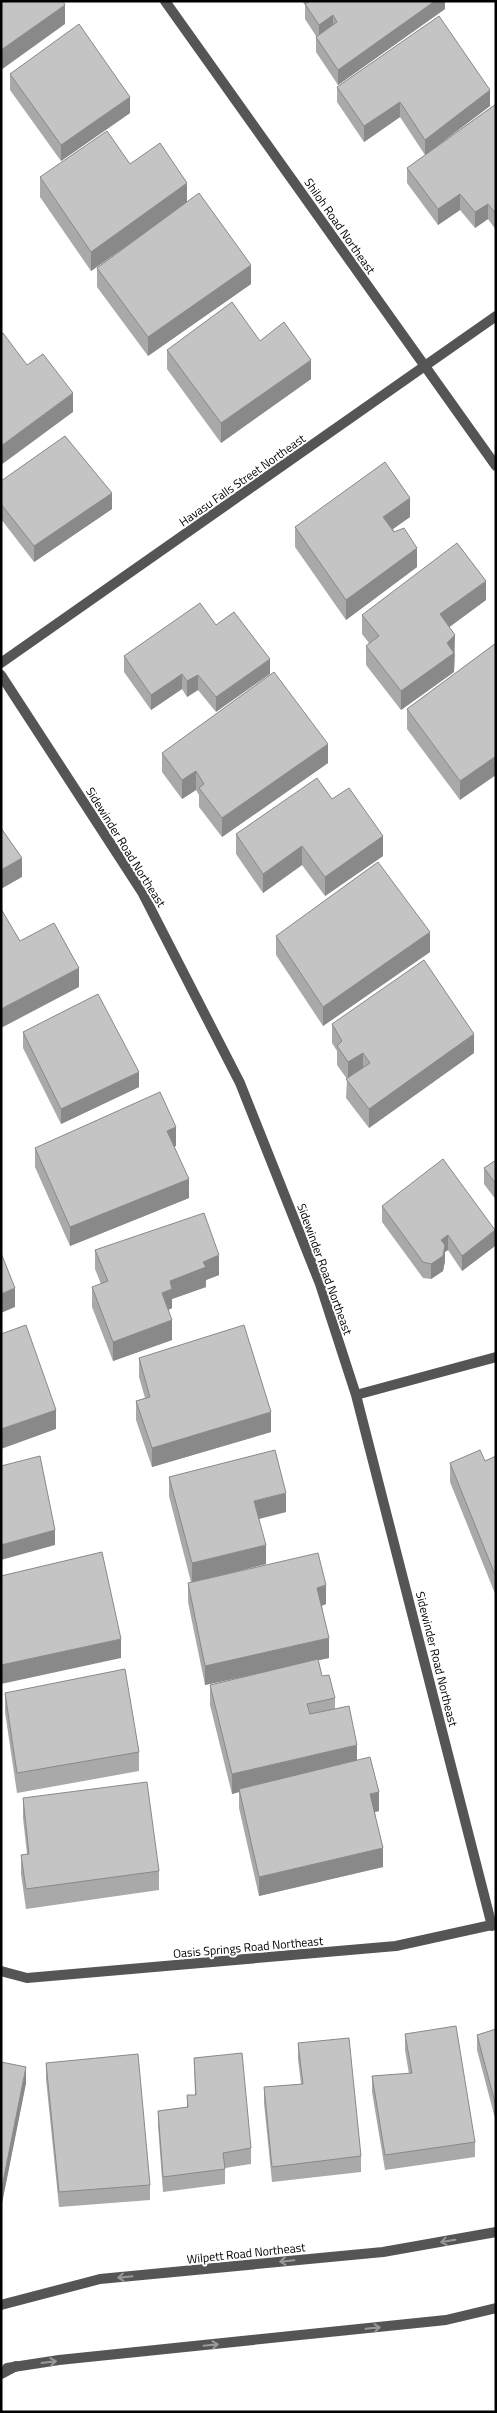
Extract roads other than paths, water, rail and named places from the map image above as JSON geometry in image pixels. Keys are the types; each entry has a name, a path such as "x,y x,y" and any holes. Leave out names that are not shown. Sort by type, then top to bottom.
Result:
{"street":[{"name":"Shiloh Road Northeast","path":"165,1 496,466"},
{"name":"Havasu Falls Street Northeast","path":"1,663 496,316"},
{"name":"Sidewinder Road Northeast","path":"1,674 142,892 240,1083 320,1284 356,1395 494,1925"},
{"path":"356,1395 496,1357"},
{"name":"Oasis Springs Road Northeast","path":"1,1971 27,1978 396,1946 494,1925"},
{"name":"Wilpett Road Northeast","path":"1,2305 100,2279 384,2252 496,2232"},
{"path":"1,2369 446,2320 496,2308"},
{"path":"1,2374 16,2366"}]}
